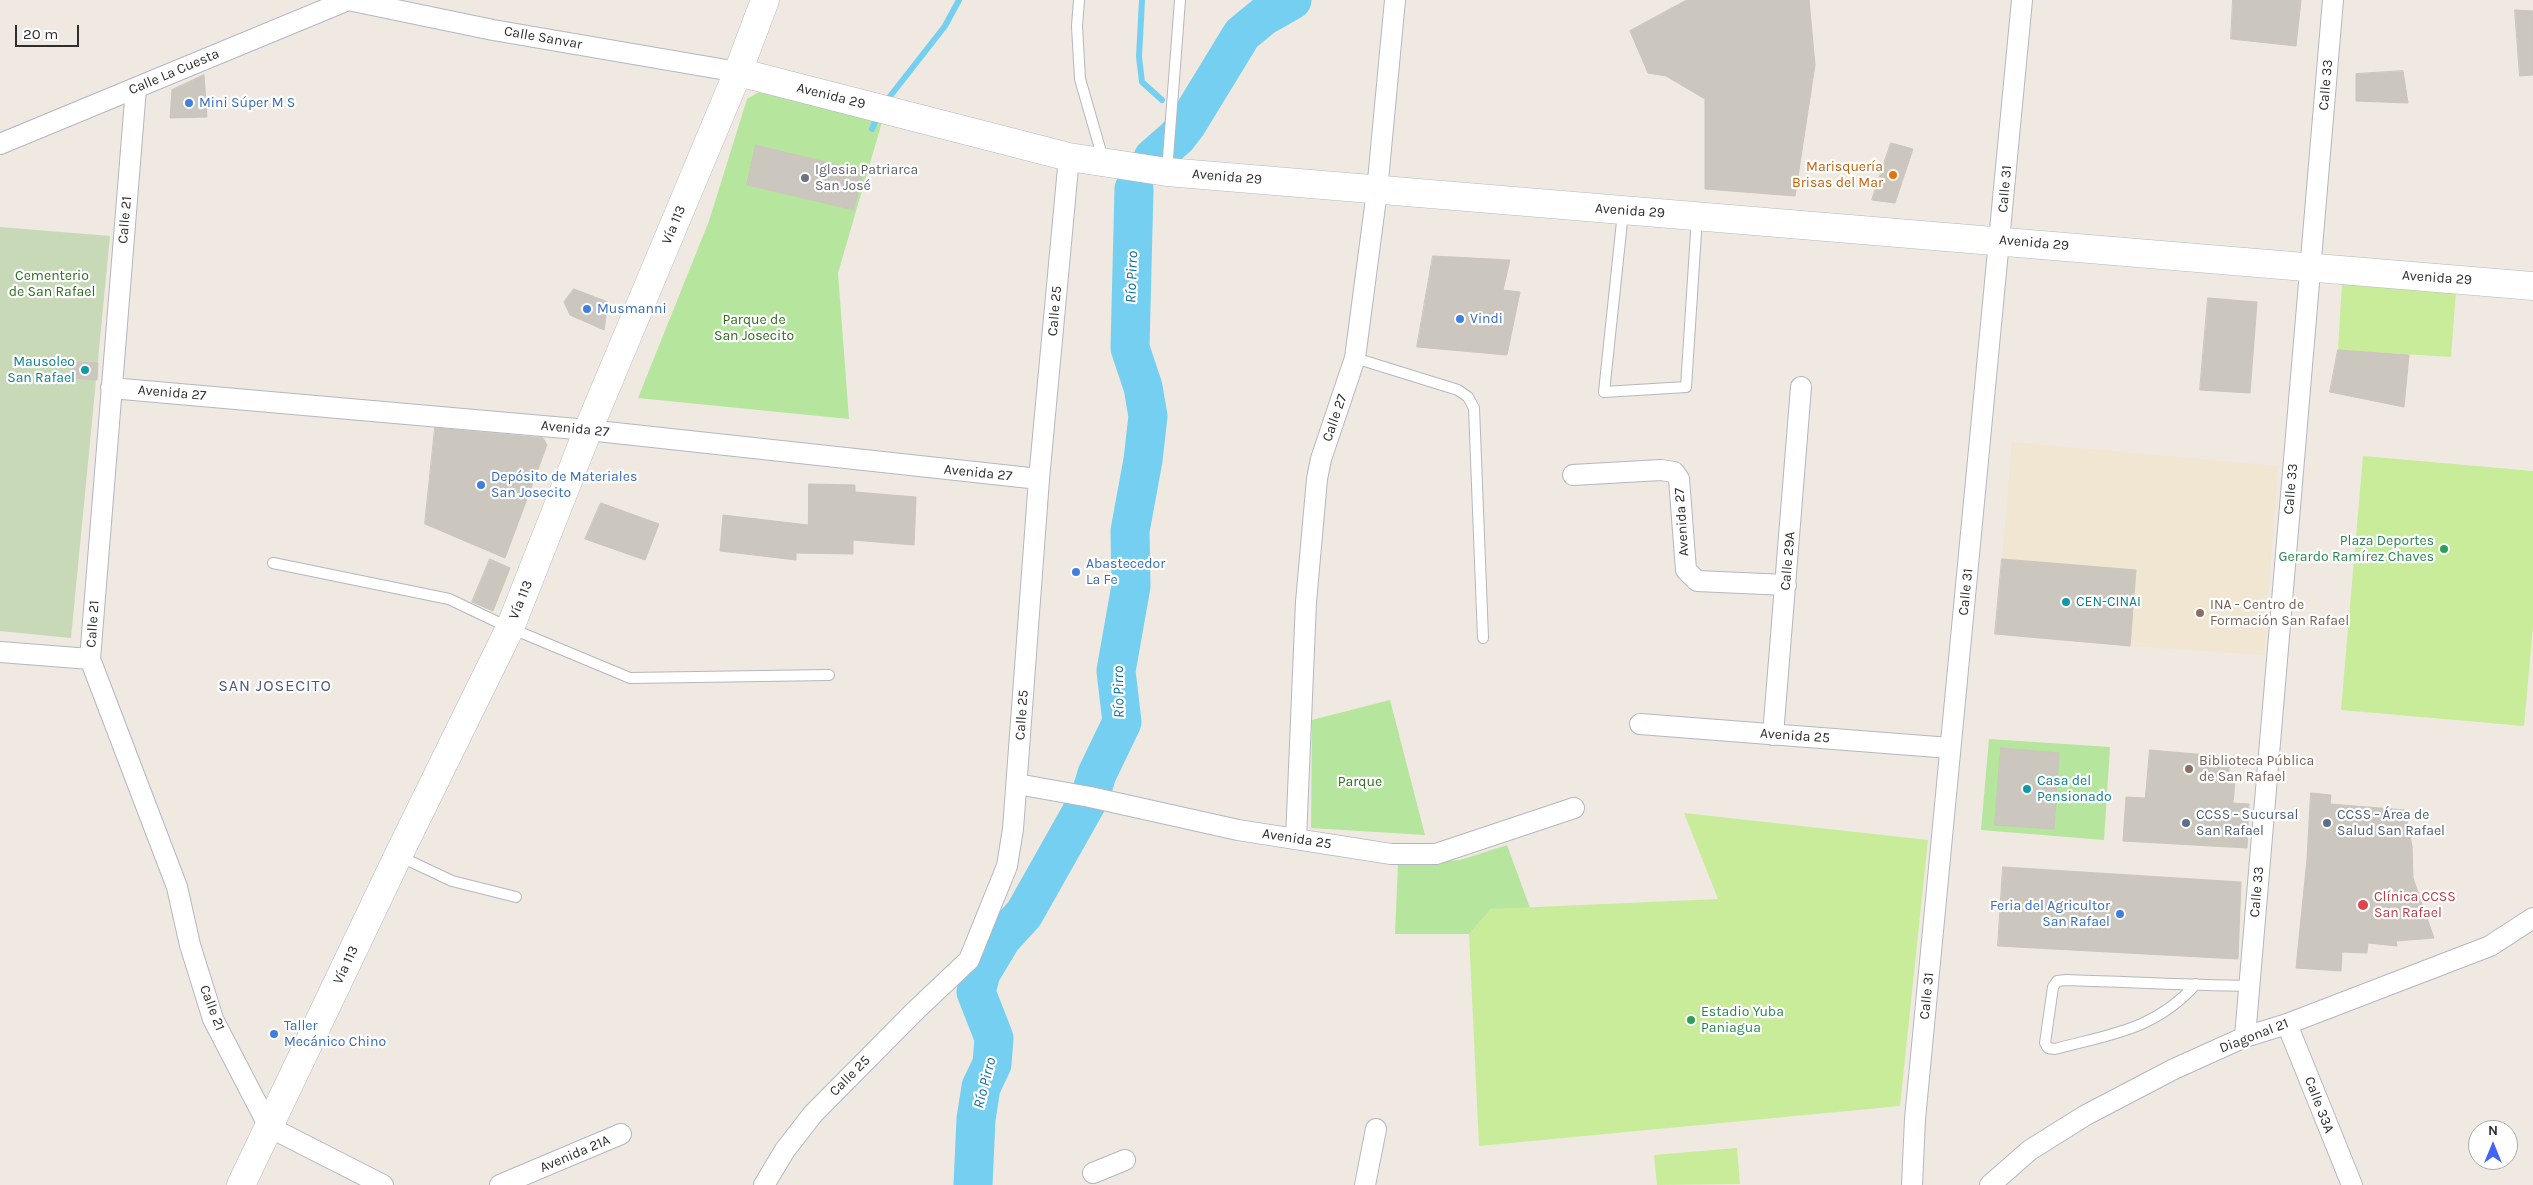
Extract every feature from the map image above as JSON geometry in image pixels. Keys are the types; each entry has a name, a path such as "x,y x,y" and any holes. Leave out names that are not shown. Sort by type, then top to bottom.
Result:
{"main road":[{"name":"Vía 113","path":"241,1185 398,856 510,628 588,430 738,72 765,0"},
{"name":"Avenida 29","path":"738,72 1069,157 1167,172 1377,191 2001,240 2533,286"}],"street":[{"name":"Calle Sanvar","path":"348,0 493,30 738,72"},
{"name":"Calle La Cuesta","path":"0,144 348,0"},
{"name":"Calle 27","path":"1296,839 1306,602 1317,479 1321,459 1355,358 1377,191 1395,0"},
{"name":"Calle 31","path":"1912,1185 1915,1119 2001,240 2022,0"},
{"name":"Calle 33","path":"2246,1037 2309,268 2333,0"},
{"name":"Calle 21","path":"136,88 90,659 177,887 190,945 213,1019 269,1127"},
{"name":"Calle 25","path":"764,1185 785,1150 813,1114 915,1011 969,960 1007,866 1017,784 1039,479 1069,157"},
{"name":"Calle 29A","path":"1773,735 1801,387"},
{"name":"Avenida 27","path":"111,388 588,430 1039,479"},
{"name":"Avenida 27","path":"1573,475 1661,470 1674,472 1679,479 1686,570 1690,576 1696,581 1786,585"},
{"path":"0,652 90,659"},
{"name":"Avenida 25","path":"1640,724 1950,748"},
{"name":"Avenida 25","path":"1017,784 1090,797 1238,830 1391,854 1436,854 1574,808"},
{"name":"Diagonal 21","path":"1990,1185 2030,1150 2086,1115 2174,1069 2246,1037 2287,1024 2490,946 2533,918"},
{"name":"Calle 33A","path":"2287,1024 2352,1185"},
{"path":"269,1127 383,1185"},
{"path":"1365,1185 1376,1129"},
{"name":"Avenida 21A","path":"500,1185 525,1180 621,1134"},
{"path":"1090,1179 1125,1160"}],"lane":[{"path":"1079,0 1080,79 1104,163"},
{"path":"1167,172 1180,0"},
{"path":"1623,211 1604,392 1686,387 1697,215"},
{"path":"1355,358 1458,390 1468,397 1474,408 1483,638"},
{"path":"273,563 448,599 510,628 630,678 829,675"},
{"path":"398,856 452,881 516,897"},
{"path":"2196,984 2180,1002 2161,1016 2139,1026 2055,1049 2048,1048 2045,1044 2053,986 2058,981 2196,984 2250,986"}],"shaded area":[{"path":"2012,442 2278,466 2264,655 2130,646 2136,570 2002,559"}],"green space":[{"name":"Parque de San Josecito","path":"759,92 882,122 838,273 849,419 638,398 709,221 747,99","holes":["757,145 863,171 854,210 747,185"]},
{"name":"Cementerio de San Rafael","path":"0,227 110,236 71,638 0,631"},
{"path":"2342,283 2456,291 2451,357 2338,350"},
{"name":"Plaza Deportes Gerardo Ramírez Chaves","path":"2363,456 2533,471 2533,626 2524,726 2341,710"},
{"name":"Parque","path":"1390,700 1425,835 1311,828 1312,720"},
{"path":"1989,739 2110,747 2104,840 1981,830"},
{"name":"Estadio Yuba Paniagua","path":"1684,813 1928,840 1900,1106 1479,1146 1469,934 1491,909 1718,899"},
{"path":"1507,845 1530,908 1491,909 1469,934 1395,934 1398,864 1460,860"},
{"path":"1737,1148 1740,1184 1657,1185 1654,1155"}],"building":[{"path":"1687,0 1809,0 1815,65 1795,196 1705,189 1705,99 1666,76 1648,73 1630,31"},
{"path":"2233,0 2301,0 2296,46 2231,39"},
{"path":"2515,10 2533,11 2533,75 2520,76"},
{"path":"2403,71 2408,103 2356,101 2356,74"},
{"name":"Mini Súper M S","path":"204,75 207,117 170,118 172,90"},
{"name":"Marisquería Brisas del Mar","path":"1891,143 1913,149 1895,203 1872,200"},
{"name":"Iglesia Patriarca San José","path":"756,145 863,171 854,210 747,185"},
{"name":"Vindi","path":"1433,256 1510,260 1503,290 1520,292 1507,355 1417,347"},
{"name":"Musmanni","path":"574,289 608,302 604,330 570,315 564,302"},
{"path":"2208,298 2257,302 2250,393 2200,390"},
{"path":"2338,350 2409,355 2404,407 2330,392"},
{"name":"Mausoleo San Rafael","path":"73,362 98,363 97,380 72,378"},
{"name":"Depósito de Materiales San Josecito","path":"435,428 543,438 547,445 505,558 425,524"},
{"path":"809,484 855,485 855,492 916,497 914,545 853,540 853,554 796,553 796,560 720,551 723,515 808,525"},
{"path":"601,503 659,524 645,560 585,539"},
{"path":"490,559 510,568 493,611 472,602"},
{"name":"CEN-CINAI","path":"2002,559 2136,570 2130,646 1995,634"},
{"name":"Casa del Pensionado","path":"2001,748 2059,753 2054,829 1995,825"},
{"path":"2150,750 2230,757 2228,781 2235,781 2233,803 2249,804 2247,848 2123,841 2126,797 2145,798"},
{"name":"Clínica CCSS San Rafael","path":"2311,793 2331,795 2330,804 2405,810 2412,846 2413,878 2434,938 2396,941 2397,946 2368,943 2367,953 2342,952 2341,971 2296,968 2307,859"},
{"name":"Feria del Agricultor San Rafael","path":"2003,867 2241,882 2238,959 1998,946"}],"waterway":[{"path":"884,104 945,26 959,0"},
{"path":"1142,0 1139,57 1142,82 1162,100"},
{"name":"Río Pirro","path":"1153,158 1177,137 1187,124 1242,34 1264,16 1292,0"},
{"path":"872,129 878,115"},
{"path":"1174,123 1177,137"},
{"name":"Río Pirro","path":"973,1185 976,1119 981,1087 992,1064 994,1038 976,992 981,973 1002,938 1024,914 1090,797 1097,774 1122,722 1116,671 1131,586 1130,531 1143,460 1148,416 1143,387 1130,348 1134,189"}],"place":[{"name":"Mini Súper M S","path":"189,103"},
{"name":"Marisquería Brisas del Mar","path":"1893,175"},
{"name":"Iglesia Patriarca San José","path":"805,178"},
{"name":"Musmanni","path":"587,309"},
{"name":"Vindi","path":"1460,319"},
{"name":"Mausoleo San Rafael","path":"85,370"},
{"name":"Depósito de Materiales San Josecito","path":"481,485"},
{"name":"Plaza Deportes Gerardo Ramírez Chaves","path":"2444,549"},
{"name":"Abastecedor La Fe","path":"1076,572"},
{"name":"CEN-CINAI","path":"2066,602"},
{"name":"INA - Centro de Formación San Rafael","path":"2200,613"},
{"name":"Biblioteca Pública de San Rafael","path":"2189,769"},
{"name":"Casa del Pensionado","path":"2027,789"},
{"name":"CCSS - Sucursal San Rafael","path":"2186,823"},
{"name":"CCSS - Área de Salud San Rafael","path":"2327,823"},
{"name":"Clínica CCSS San Rafael","path":"2363,905"},
{"name":"Feria del Agricultor San Rafael","path":"2120,914"},
{"name":"Estadio Yuba Paniagua","path":"1691,1020"},
{"name":"Taller Mecánico Chino","path":"274,1034"}],"district":[{"name":"SAN JOSECITO","path":"275,686"}]}
